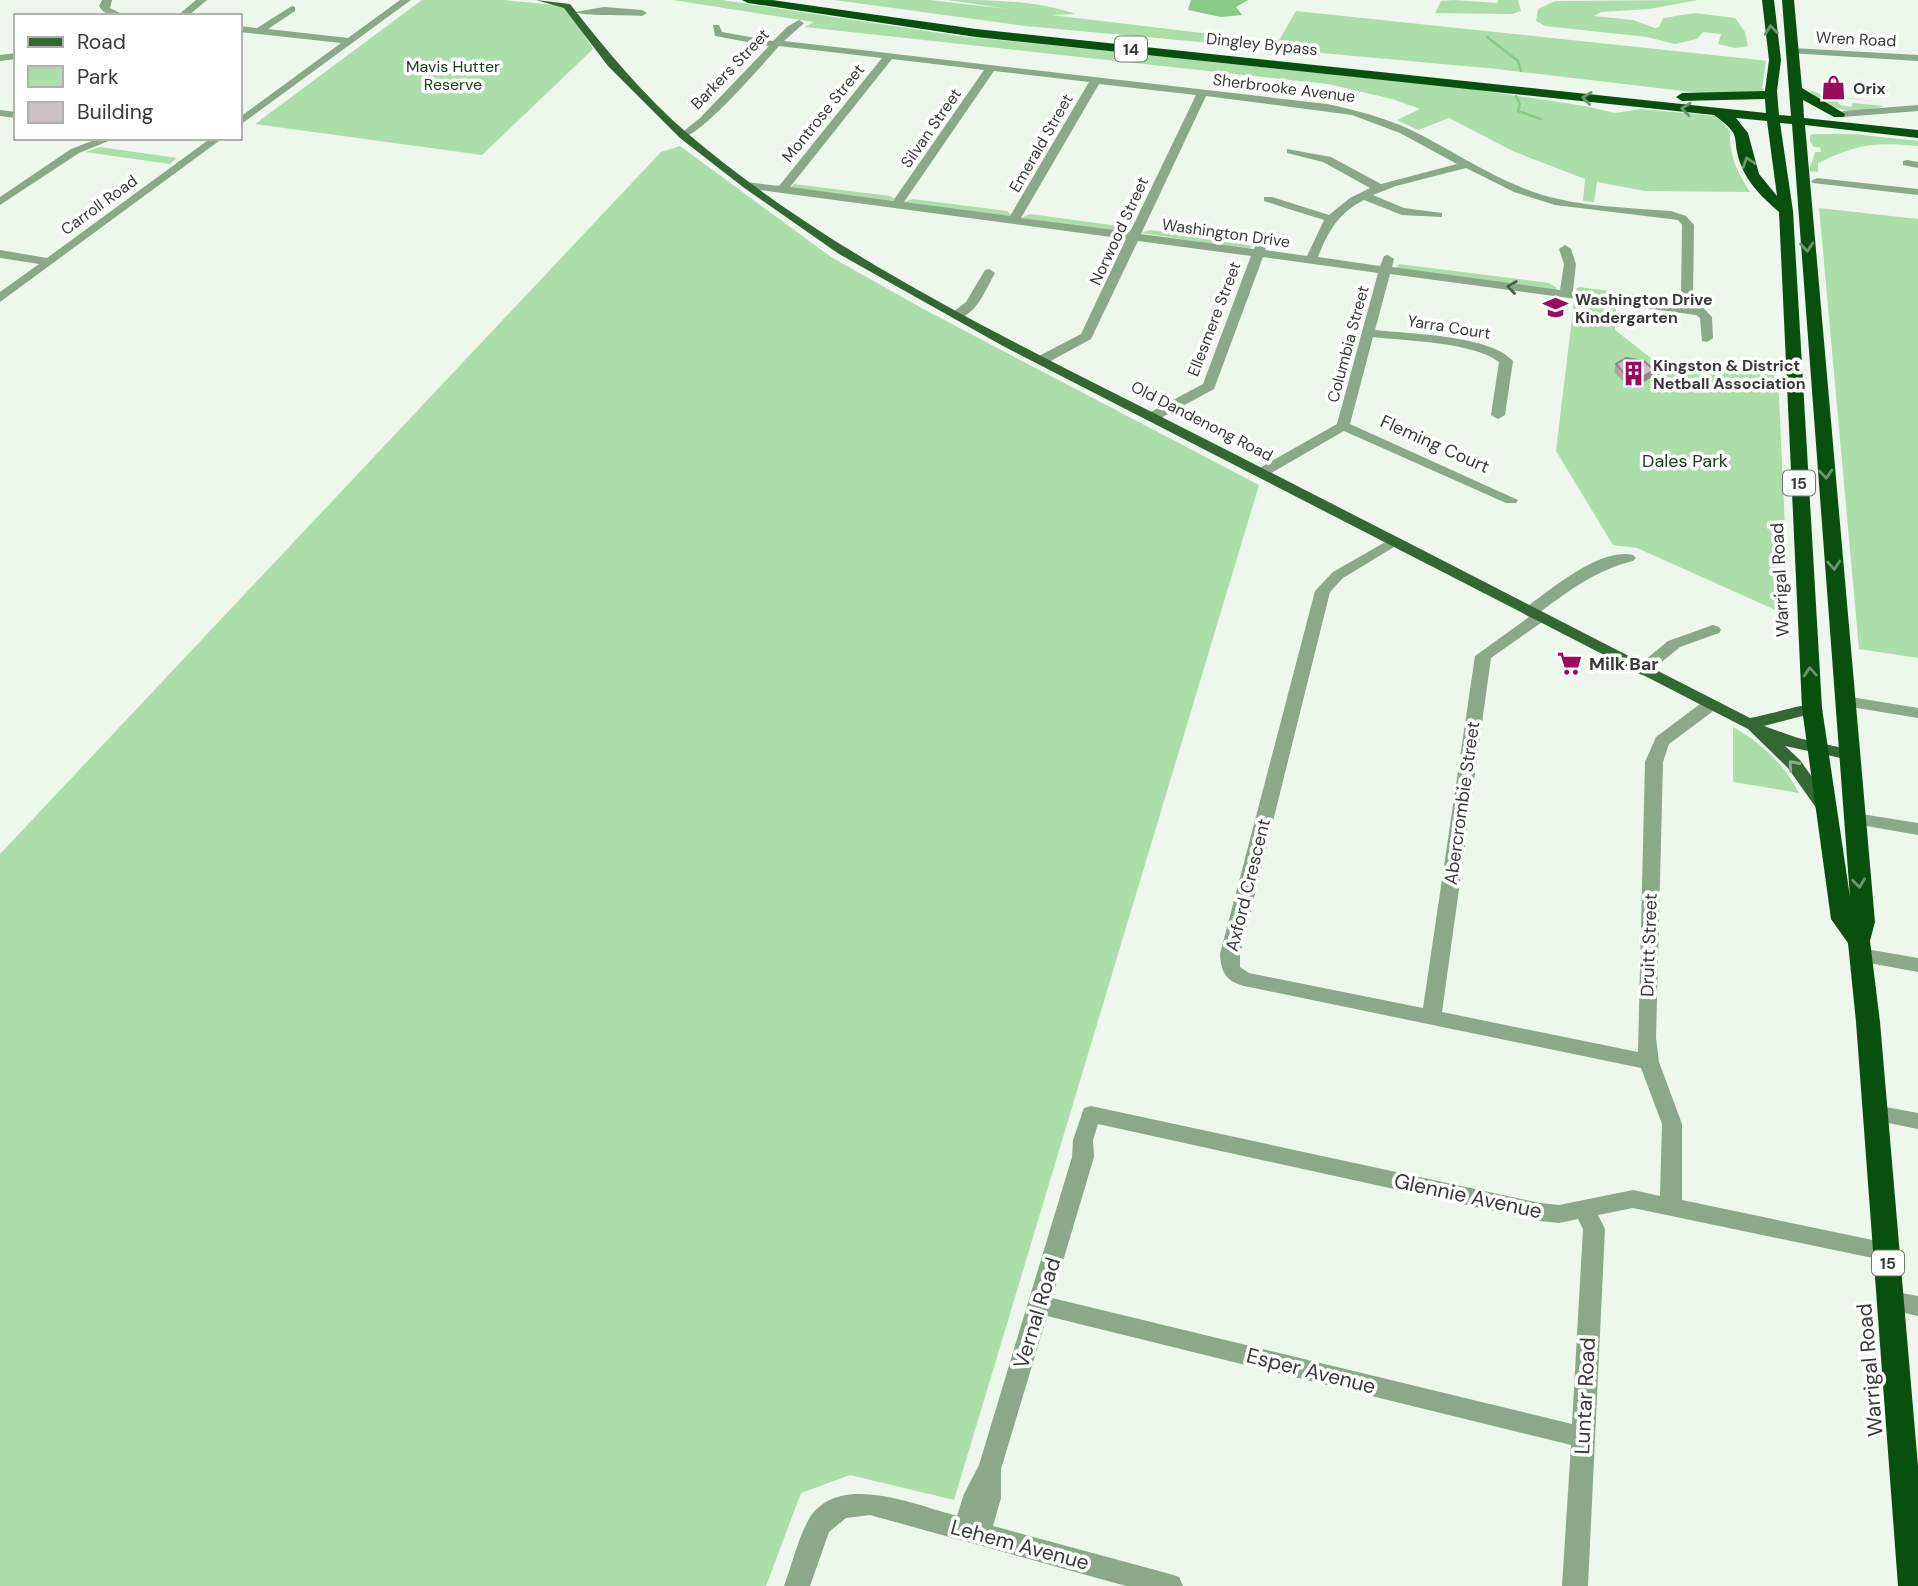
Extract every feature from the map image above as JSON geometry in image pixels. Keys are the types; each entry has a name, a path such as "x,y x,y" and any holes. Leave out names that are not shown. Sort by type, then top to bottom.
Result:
{"highway":[{"name":"Dingley Bypass","path":"748,0 976,33 1718,113 1772,107"},
{"name":"Dingley Bypass","path":"799,0 1010,29 1432,69 1772,107"},
{"name":"Warrigal Road","path":"1768,0 1775,60 1772,107 1786,211 1812,708 1842,919 1859,948"},
{"name":"Warrigal Road","path":"1788,0 1864,922 1859,948 1913,1525 1913,1586"},
{"path":"1797,90 1841,114"},
{"name":"14","path":"1772,107 1800,123 1841,114 1918,123"},
{"path":"1718,113 1732,119 1742,130 1745,160 1752,173 1766,193 1786,211"},
{"path":"1800,123 1811,132 1858,128 1918,134"}],"main road":[{"path":"541,0 571,6"},
{"name":"Old Dandenong Road","path":"571,6 627,80 684,136 779,209 843,251 1042,360 1751,726 1790,743 1850,755"},
{"path":"1751,726 1812,708"},
{"path":"1751,726 1796,767 1825,808"}],"street":[{"path":"107,0 104,6 116,14"},
{"path":"184,14 202,0"},
{"path":"242,121 407,0"},
{"path":"571,6 642,13"},
{"path":"259,31 292,9"},
{"name":"Barkers Street","path":"684,136 709,115 799,23"},
{"name":"Sherbrooke Avenue","path":"716,27 716,33 719,34 776,44 1327,107 1370,116 1401,128 1511,187 1538,197 1566,203 1671,215 1685,220 1688,225 1688,301"},
{"path":"242,29 350,41"},
{"name":"Wren Road","path":"1793,51 1918,58"},
{"name":"Montrose Street","path":"786,185 889,56"},
{"name":"Silvan Street","path":"899,200 991,68"},
{"name":"Emerald Street","path":"1016,216 1096,80"},
{"name":"Norwood Street","path":"1042,360 1084,339 1202,93"},
{"path":"1841,114 1915,108"},
{"path":"0,122 9,115"},
{"path":"0,202 75,151 105,140"},
{"name":"Carroll Road","path":"0,298 215,140"},
{"path":"1291,151 1321,156 1381,189"},
{"path":"1313,255 1331,219 1364,196 1469,164"},
{"name":"Washington Drive","path":"741,181 1567,289 1688,301"},
{"path":"1817,181 1918,192"},
{"name":"Washington Drive","path":"786,185 810,194 899,200"},
{"path":"779,209 788,198 810,194"},
{"path":"1364,196 1402,212 1438,215"},
{"path":"1268,199 1331,219"},
{"name":"Ellesmere Street","path":"1152,417 1209,386 1260,248"},
{"path":"1565,249 1570,260 1567,289"},
{"path":"0,254 49,262"},
{"name":"Columbia Street","path":"1261,473 1343,426 1387,265"},
{"path":"957,315 969,307 989,273"},
{"name":"Washington Drive","path":"1567,289 1701,312"},
{"path":"1688,301 1707,319 1707,338"},
{"name":"Yarra Court","path":"1368,333 1481,348 1500,354 1506,361 1498,415"},
{"name":"Fleming Court","path":"1343,426 1511,500"},
{"name":"Axford Crescent","path":"1394,541 1338,575 1323,591 1229,964 1234,974 1244,979 1649,1062"},
{"name":"Abercrombie Street","path":"1431,1018 1483,656 1598,566 1616,559 1628,558"},
{"path":"1641,670 1674,644 1713,630"},
{"path":"1845,701 1918,713"},
{"name":"Druitt Street","path":"1671,1206 1672,1124 1649,1062 1646,1038 1655,755 1662,741 1710,705"},
{"path":"1855,819 1918,829"},
{"path":"1859,948 1918,965"},
{"path":"1875,1113 1918,1121"},
{"name":"Glennie Avenue","path":"1097,1115 1540,1212 1559,1214 1633,1199 1887,1252"},
{"name":"Vernal Road","path":"972,1532 989,1497 990,1468 1083,1157 1094,1142 1097,1115"},
{"name":"Luntar Road","path":"1575,1586 1594,1229 1584,1209"},
{"path":"1891,1301 1918,1306"},
{"name":"Esper Avenue","path":"1040,1305 1583,1437"},
{"name":"Lehem Avenue","path":"797,1586 820,1525 840,1507 870,1504 1170,1586"}],"green space":[{"name":"Mavis Hutter Reserve","path":"422,0 504,0 566,6 593,49 482,155 255,124"},
{"path":"673,0 722,0 959,36 1465,88 1615,113 1641,109 1716,116 1730,131 1735,163 1750,192 1645,191 1597,182 1594,202 1583,201 1585,179 1515,152 1449,118 1418,130 1397,120 1420,109 1392,99 1328,84 805,27 814,22"},
{"path":"834,0 930,0 1008,9 948,0 1013,2 1076,14 1051,15 1278,42 1296,11 1766,61 1764,89 1762,92 1709,94 1497,69 1025,26"},
{"path":"1498,0 1518,0 1521,11 1512,14 1435,13 1441,1 1497,3"},
{"path":"1698,0 1649,9 1601,12 1594,16 1633,20 1655,28 1659,27 1663,18 1695,13 1735,18 1745,32 1748,46 1735,48 1718,44 1721,34 1703,32 1697,39 1675,44 1647,37 1545,26 1536,21 1538,9 1555,1"},
{"path":"1809,90 1823,95 1884,102 1835,97 1840,105 1851,107 1853,103 1884,106 1875,109 1843,110 1824,103"},
{"path":"1853,134 1918,141 1918,146 1889,144 1856,148 1818,163 1818,172 1809,171 1815,152 1821,152 1820,147 1814,147 1810,141 1810,135"},
{"path":"680,146 831,257 927,311 1259,485 954,1500 850,1475 801,1493 766,1586 0,1586 0,854 661,152"},
{"path":"100,147 177,158 170,164 85,152"},
{"path":"794,184 890,196 895,199 891,201 790,188"},
{"path":"913,199 1007,211 1011,215 1007,217 904,202"},
{"path":"1819,208 1918,219 1918,658 1859,649"},
{"path":"1030,214 1126,227 1131,231 1127,233 1021,218"},
{"path":"1150,230 1246,243 1252,247 1248,249 1141,233"},
{"path":"1399,264 1549,283 1557,288 1554,290 1396,268"},
{"path":"1579,287 1671,299 1677,303 1578,293 1576,289"},
{"name":"Dales Park","path":"1574,301 1616,306 1615,330 1651,358 1778,376 1789,616 1637,548 1613,545 1556,451"},
{"path":"1733,727 1771,755 1799,793 1733,782"}],"shaded area":[{"path":"1191,0 1248,0 1236,7 1242,15 1221,17 1188,10"}],"building":[{"path":"1626,358 1644,361 1654,370 1642,377 1626,375 1616,364"}],"waterway":[{"path":"1487,37 1518,61 1521,71"},
{"path":"1516,96 1520,104 1518,111 1541,119"}],"place":[{"name":"Orix","path":"1833,88"},
{"name":"Washington Drive Kindergarten","path":"1555,308"},
{"name":"Kingston & District Netball Association","path":"1633,374"},
{"name":"Milk Bar","path":"1569,664"}]}
